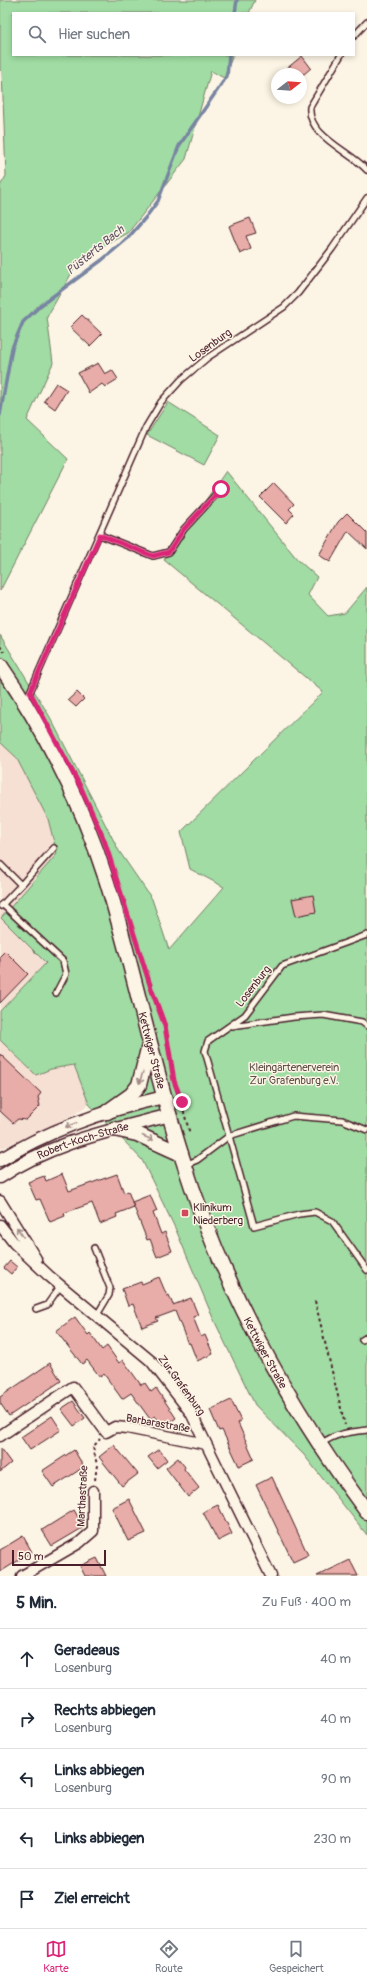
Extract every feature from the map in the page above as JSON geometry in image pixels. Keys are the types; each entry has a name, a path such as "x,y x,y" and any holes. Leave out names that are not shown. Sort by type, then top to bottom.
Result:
{"main road":[{"name":"Kettwiger Straße","path":"4,661 66,781 98,855 107,882 164,1097 188,1160 200,1212 228,1281 277,1376 319,1445 367,1512"},
{"path":"107,1112 131,1095 139,1085 150,1040"},
{"path":"114,1129 137,1134 188,1160"}],"street":[{"name":"Robert-Koch-Straße","path":"0,1160 56,1131 107,1112 164,1097"},
{"name":"Robert-Koch-Straße","path":"0,1177 37,1156 99,1133 170,1115"},
{"name":"Zur Grafenburg","path":"0,1201 26,1240 39,1265"},
{"name":"Zur Grafenburg","path":"0,1225 14,1243 61,1286 151,1361 191,1414 271,1576"},
{"path":"0,1436 73,1387 106,1432"},
{"name":"Barbarastraße","path":"106,1432 115,1427 127,1428 206,1444"},
{"name":"Marthastraße","path":"22,1576 79,1543 93,1531 93,1491"}],"lane":[{"path":"355,35 367,22"},
{"path":"340,56 310,107 309,115 317,130 367,170"},
{"name":"Losenburg","path":"24,702 30,692 100,535 146,427 161,402 181,380 207,358 284,307 332,249 367,198"},
{"path":"100,535 153,556 169,552 184,529 221,489"},
{"path":"2,904 54,848"},
{"path":"1,865 21,885"},
{"path":"0,896 2,904 63,961 66,967 66,974 56,993"},
{"name":"Losenburg","path":"367,935 282,966 245,1015 208,1041 205,1050 254,1226 299,1214 315,1212 332,1221 367,1270"},
{"path":"231,1026 294,1017 323,1015 362,1022 367,1026"},
{"path":"188,1160 229,1136 293,1116 342,1120 367,1130"},
{"path":"94,1248 110,1288 109,1295 97,1315"},
{"path":"36,1309 47,1305 61,1286"},
{"path":"362,1340 367,1337"},
{"path":"319,1445 327,1439 346,1432 367,1430"}],"path":[{"path":"0,646 4,661"},
{"path":"147,975 165,1026 188,1160"},
{"path":"315,1300 346,1432"},
{"name":"Marthastraße","path":"93,1491 97,1466 93,1447 106,1432"}],"shaded area":[{"path":"0,742 16,757 48,819 57,855 1,918 46,963 0,1011"},
{"path":"0,1040 36,1075 51,1069 74,1065 89,1104 75,1114 0,1149"}],"green space":[{"path":"0,0 255,0 249,12 12,12 12,56 233,56 224,78 211,71 186,159 128,233 79,260 47,317 53,363 27,420 68,459 0,591 0,186 6,176 2,72 0,70"},
{"path":"168,402 220,435 204,465 147,435"},
{"name":"Kleingärtenerverein Zur Grafenburg e.V.","path":"226,471 297,559 317,577 308,595 328,616 345,613 367,587 367,1535 304,1455 255,1405 213,1318 176,1230 142,1160 89,1104 74,1065 51,1069 36,1075 0,1040 0,1011 46,963 1,918 57,854 48,819 16,757 0,742 0,635 50,717 119,851 152,899 169,950 224,887 190,869 181,832 323,692 164,560"}],"building":[{"path":"302,56 311,68 307,71 307,68 287,68"},
{"path":"250,218 256,233 246,236 251,249 240,254 229,226"},
{"path":"82,315 102,334 90,346 70,327"},
{"path":"98,363 105,374 112,370 118,379 105,387 102,384 89,393 78,373"},
{"path":"56,383 67,390 55,409 44,401"},
{"path":"274,483 294,504 289,509 294,514 286,523 260,497"},
{"path":"347,513 367,533 367,549 348,531 330,562 319,555 338,522"},
{"path":"77,692 84,699 76,707 68,700"},
{"path":"313,895 316,912 296,916 292,899"},
{"path":"5,951 28,974 0,1003 0,956"},
{"path":"0,1054 41,1093 38,1097 40,1106 26,1120 18,1119 13,1123 0,1111"},
{"path":"62,1174 69,1191 117,1174 124,1193 128,1191 134,1207 116,1214 117,1217 100,1224 92,1203 64,1213 65,1216 50,1222 40,1199 36,1200 28,1182 44,1176 46,1181"},
{"path":"150,1195 157,1211 153,1213 161,1234 165,1232 172,1251 157,1257 150,1239 147,1240 132,1202"},
{"path":"10,1261 17,1267 11,1274 4,1268"},
{"path":"159,1277 167,1296 169,1295 173,1305 191,1298 198,1315 193,1317 201,1337 205,1335 213,1354 197,1361 190,1343 188,1344 175,1311 156,1318 158,1321 142,1327 133,1304 128,1306 122,1289 141,1282 142,1284"},
{"path":"75,1317 88,1335 90,1333 102,1350 107,1346 119,1363 123,1360 141,1385 145,1383 151,1392 156,1388 176,1418 163,1427 155,1416 150,1419 131,1393 122,1399 104,1374 100,1377 87,1360 82,1364 56,1331"},
{"path":"50,1363 61,1381 9,1416 0,1403 0,1397"},
{"path":"231,1400 241,1421 238,1423 254,1459 239,1466 222,1430 219,1431 210,1410"},
{"path":"73,1401 85,1418 74,1426 61,1409"},
{"path":"52,1416 61,1430 30,1450 21,1437"},
{"path":"114,1445 138,1474 122,1486 99,1457"},
{"path":"0,1448 11,1463 0,1472"},
{"path":"159,1449 167,1460 157,1468 148,1457"},
{"path":"74,1450 84,1467 53,1487 42,1471"},
{"path":"178,1458 185,1467 184,1469 199,1488 188,1497 166,1468"},
{"path":"272,1477 308,1555 293,1562 256,1485"},
{"path":"129,1499 146,1533 128,1541 112,1508"},
{"path":"218,1505 232,1534 218,1541 203,1512"},
{"path":"74,1510 84,1527 52,1546 42,1530"},
{"path":"23,1536 32,1552 0,1572 0,1550"},
{"path":"97,1558 106,1576 85,1576 80,1566"},
{"path":"350,1560 358,1576 317,1576"}],"waterway":[{"name":"Püsterts Bach","path":"235,12 237,0"},
{"name":"Püsterts Bach","path":"0,415 12,348 23,322 41,305 102,260 127,239 146,217 158,201 179,146 227,76 229,56"}],"place":[{"name":"Klinikum Niederberg","path":"185,1213"}],"route":[{"path":"182,1102 174,1081 170,1044 160,1007 151,988 127,908 104,840 81,788 30,692 100,535 153,556 169,552 184,529 221,489"}]}
